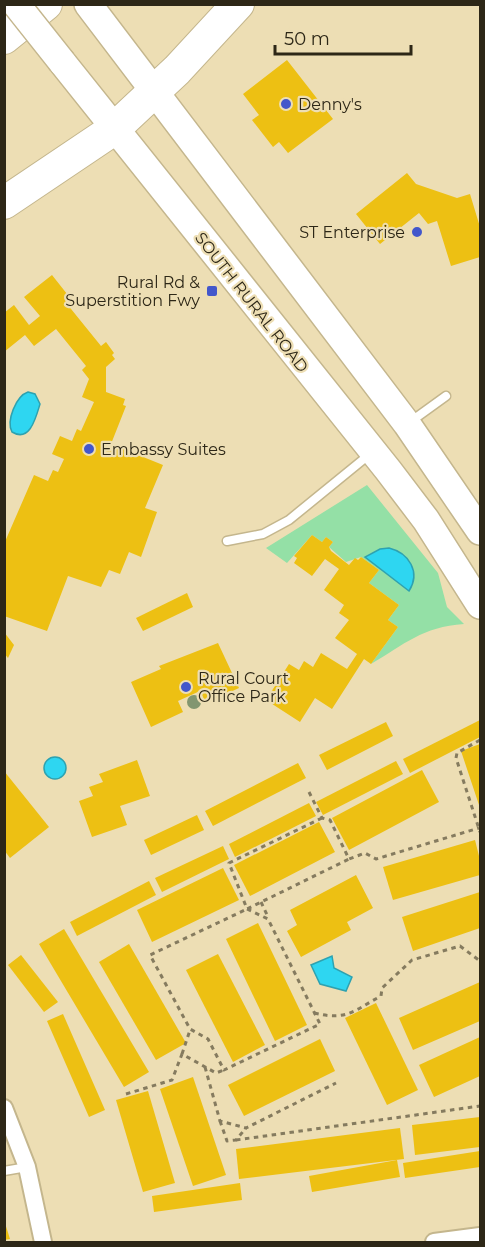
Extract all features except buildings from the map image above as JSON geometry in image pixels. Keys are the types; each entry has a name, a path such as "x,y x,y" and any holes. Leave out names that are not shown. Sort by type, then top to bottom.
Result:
{"highway":[{"path":"4,38 46,4"},
{"path":"4,203 114,129 154,91 237,4"}],"main road":[{"name":"SOUTH RURAL ROAD","path":"16,4 426,520 480,605"},
{"path":"88,4 407,424 480,531"},
{"path":"372,452 407,424"}],"street":[{"path":"4,1108 27,1167 43,1242"},
{"path":"434,1242 480,1236"}],"lane":[{"path":"407,424 446,396"},
{"path":"227,541 263,534 289,520 372,452"},
{"path":"4,1171 27,1167"}],"path":[{"path":"224,1070 208,1039 190,1029 150,955 349,859 365,853 376,859 480,830 456,758 457,753 480,740"},
{"path":"309,792 322,818"},
{"path":"268,919 247,909 230,863 322,818 330,820 349,859"},
{"path":"182,1054 216,1073 320,1024 261,902"},
{"path":"314,1012 334,1018 347,1015 381,996 382,988 412,960 460,946 480,961"},
{"path":"126,1094 172,1080 190,1029"},
{"path":"205,1067 226,1141 480,1106"},
{"path":"236,1140 246,1128 336,1083"},
{"path":"220,1120 246,1128"}],"green space":[{"path":"367,485 438,573 447,607 464,624 425,633 371,664 398,627 388,620 399,605 369,583 379,570 361,557 346,562 329,547 333,542 326,537 322,542 312,535 287,563 266,548"}],"water":[{"path":"28,392 35,394 40,404 31,427 23,434 18,434 12,432 10,427 11,416 20,398"},
{"path":"389,548 402,554 411,564 414,577 409,591 365,557 380,549"},
{"path":"55,757 63,760 66,768 63,776 55,779 47,776 44,768 47,760"},
{"path":"332,956 334,968 352,977 346,991 320,984 311,965"}],"place":[{"name":"Denny's","path":"286,104"},
{"name":"ST Enterprise","path":"417,232"},
{"name":"Rural Rd & Superstition Fwy","path":"212,291"},
{"name":"Embassy Suites","path":"89,449"},
{"name":"Rural Court Office Park","path":"186,687"}]}
